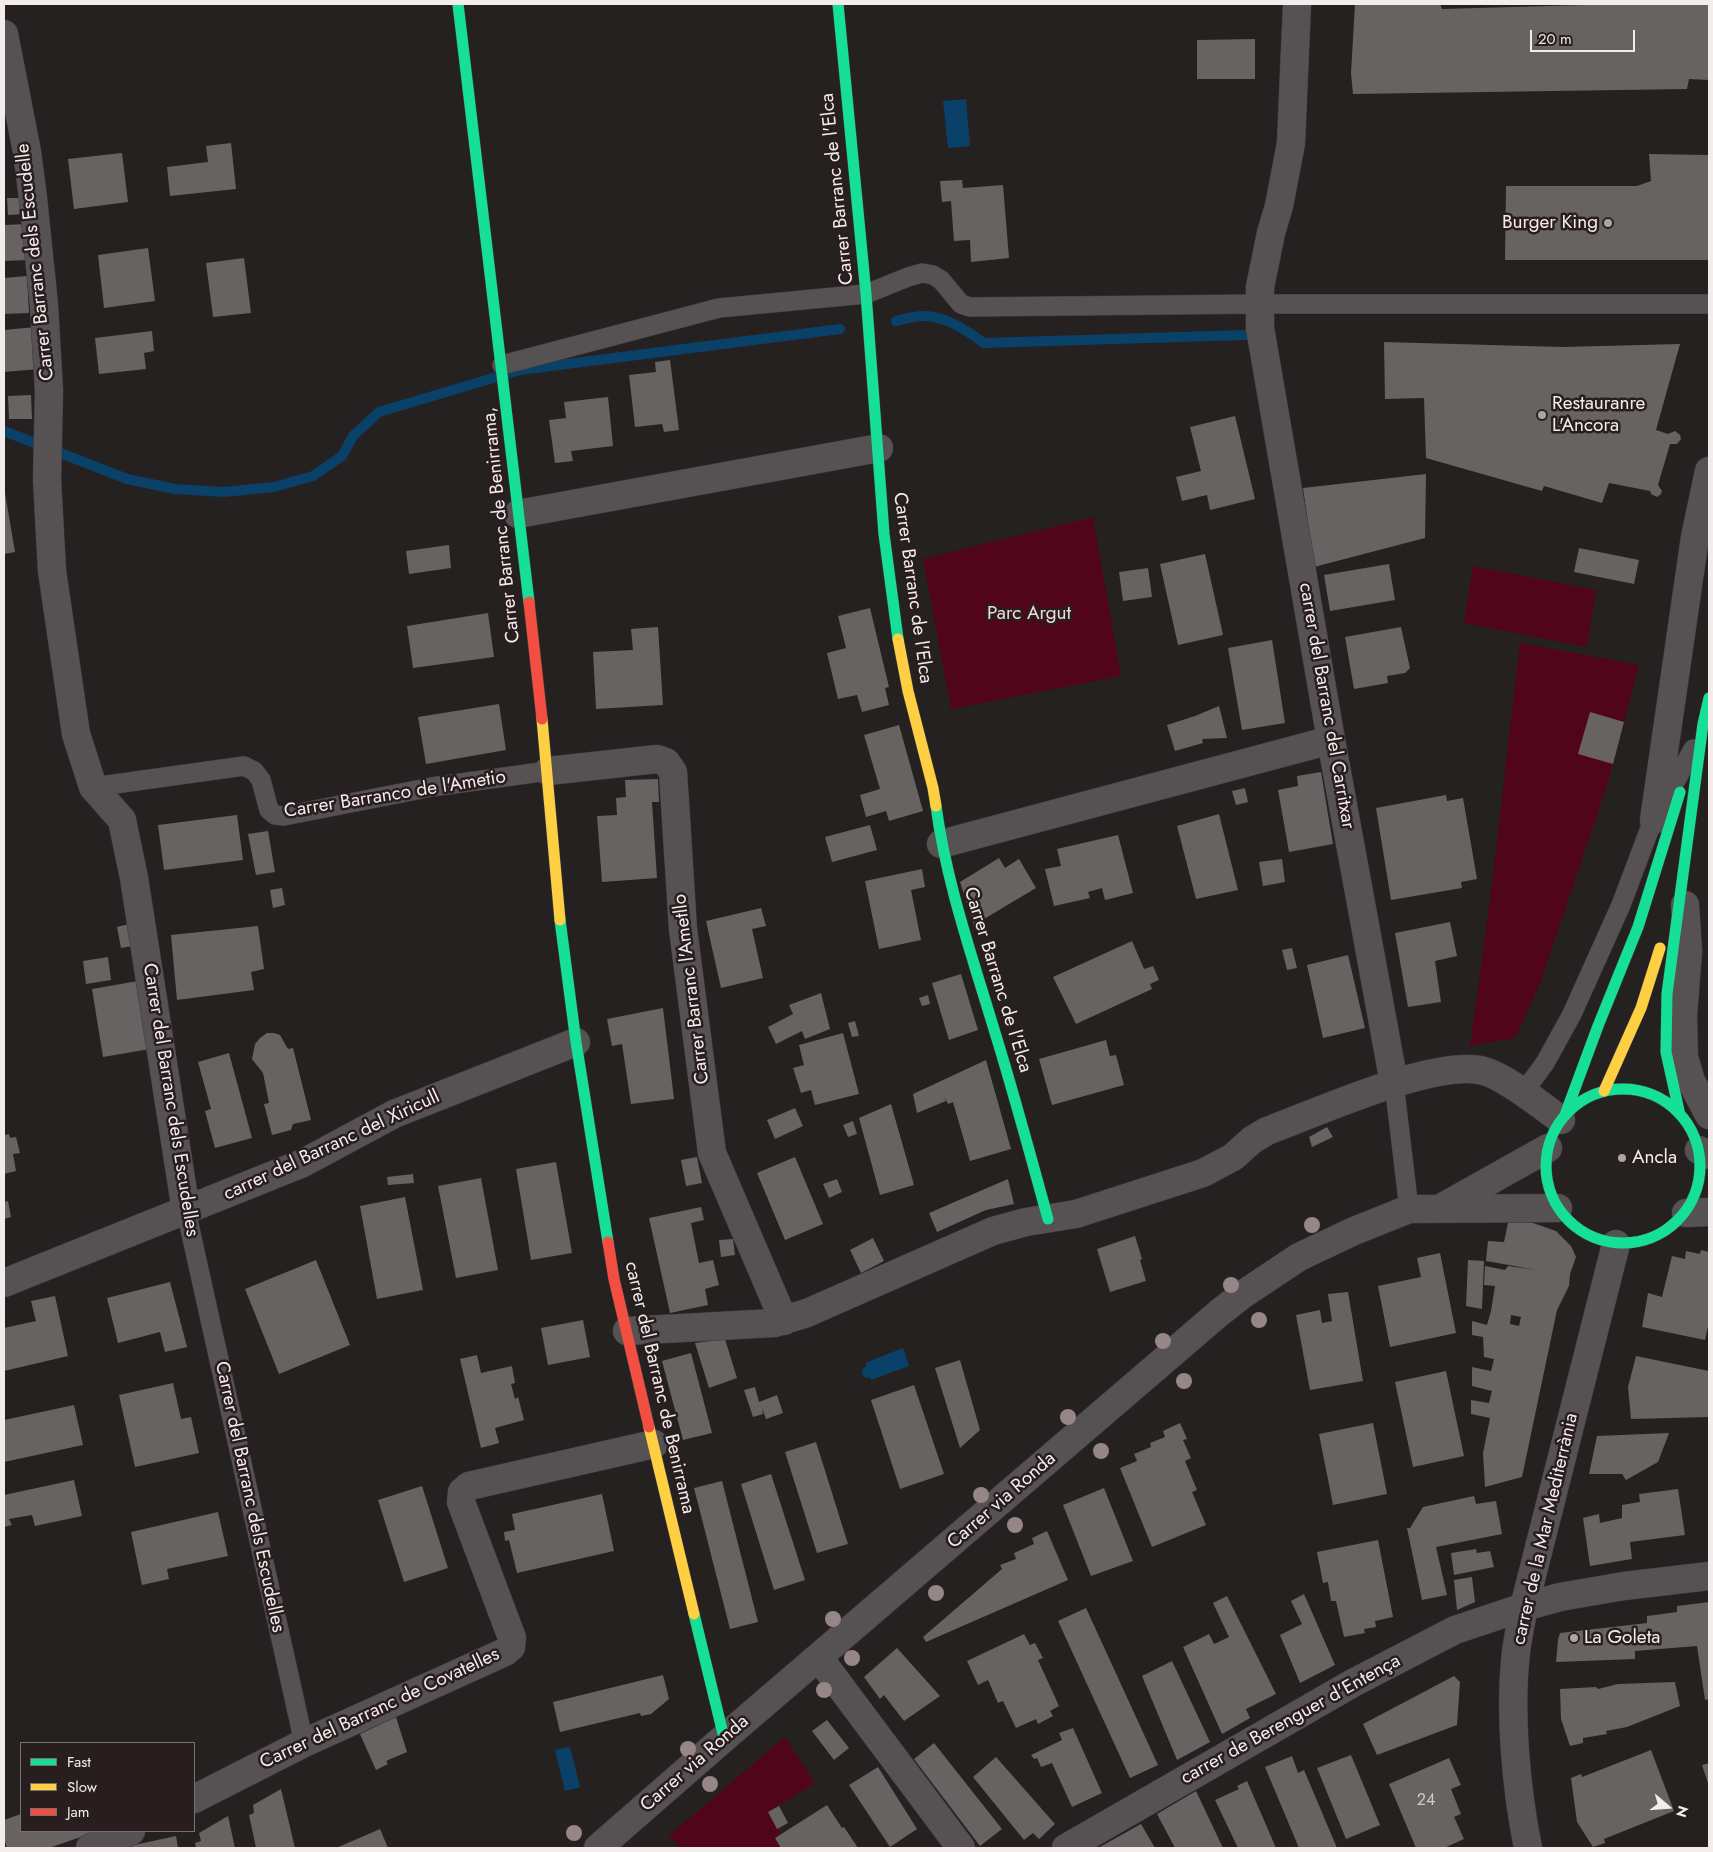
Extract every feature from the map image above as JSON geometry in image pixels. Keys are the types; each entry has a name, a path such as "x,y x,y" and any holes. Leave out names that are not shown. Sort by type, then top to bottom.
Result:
{"street":[{"name":"Carrer Barranc de Benirrama,","path":"458,4 502,365 548,771 558,905 576,1042"},
{"name":"Carrer Barranc de l'Elca","path":"838,4 866,294 884,534 896,631 908,691 933,788 941,844 951,888 1002,1055 1048,1219"},
{"name":"carrer del Barranc del Carritxar","path":"1297,4 1291,143 1279,206 1265,258 1260,287 1259,316 1331,740 1394,1083"},
{"name":"Carrer Barranc dels Escudelle","path":"4,34 27,152 44,305 49,391 47,463"},
{"path":"518,514 879,448"},
{"name":"Carrer del Barranc dels Escudelles","path":"47,463 52,571 76,734 93,787 122,820 126,834 136,887 186,1211"},
{"path":"1654,820 1695,537 1709,471"},
{"path":"1679,1111 1666,1052 1667,994 1703,724 1709,698"},
{"path":"1563,1117 1576,1104 1589,1096 1618,1088 1640,1090 1661,1098 1679,1111 1692,1129 1704,1153 1695,1195 1697,1212 1655,1237 1636,1243 1616,1244 1594,1238 1573,1226 1558,1208 1551,1194 1546,1164 1548,1148 1553,1133 1563,1117 1638,927 1693,749 1703,724"},
{"path":"941,844 1331,740"},
{"name":"Carrer Barranc l'Ametllo","path":"548,771 657,759 666,762 673,772 683,930 712,1153 784,1321"},
{"path":"1604,1091 1641,1008 1683,877"},
{"path":"1683,877 1688,952 1682,1015 1684,1057 1691,1081 1709,1115"},
{"name":"carrer del Barranc del Xiricull","path":"4,1283 303,1163 394,1114 576,1042"},
{"name":"carrer del Barranc de Benirrama","path":"576,1042 614,1279 724,1738"},
{"path":"627,1331 774,1324 784,1321 807,1313 993,1231 1026,1222 1076,1214 1203,1173 1234,1157 1252,1140 1267,1132 1394,1083 1450,1070 1467,1068 1492,1074 1563,1117"},
{"path":"1437,1210 1548,1148"},
{"name":"Carrer via Ronda","path":"598,1848 724,1738 1242,1296 1299,1256 1409,1209 1558,1208"},
{"name":"carrer de la Mar Mediterrània","path":"1528,1848 1519,1789 1514,1694 1516,1653 1524,1607 1616,1244"},
{"name":"Carrer del Barranc de Covatelles","path":"195,1798 304,1743 505,1652 511,1647 512,1638 461,1502 462,1492 469,1486 654,1444"},
{"name":"carrer de Berenguer d'Entença","path":"1066,1848 1361,1678 1455,1630 1524,1607 1590,1591 1709,1576"},
{"path":"819,1658 961,1848"},
{"path":"90,1848 129,1832"}],"lane":[{"path":"502,365 718,308 866,294 908,277 922,274 933,275 941,280 961,304 970,307 1259,316 1709,304"},
{"path":"1523,1093 1545,1063 1572,1014 1621,905 1654,820 1693,749"},
{"name":"Carrer Barranco de l'Ametio","path":"93,787 244,766 254,770 261,780 269,810 275,815 284,816 432,787 548,771"},
{"path":"1394,1083 1409,1209"},
{"name":"Carrer del Barranc dels Escudelles","path":"186,1211 304,1743"}],"green space":[{"name":"Parc Argut","path":"1093,517 1121,676 951,709 923,559"},
{"path":"1473,566 1596,590 1587,647 1464,623"},
{"path":"1520,643 1639,665 1609,779 1539,986 1515,1038 1470,1046 1490,900"},
{"path":"785,1737 815,1783 768,1812 781,1834 775,1838 781,1848 680,1848 669,1836"}],"water":[{"path":"966,99 970,146 948,148 943,101"},
{"path":"903,1348 909,1366 871,1380 869,1377 863,1376 862,1370 867,1365 865,1363"},
{"path":"570,1747 580,1787 565,1791 555,1750"}],"building":[{"path":"1355,4 1440,4 1442,9 1621,4 1709,4 1709,80 1689,79 1687,89 1353,94 1351,73"},
{"path":"1255,39 1255,79 1197,79 1197,40"},
{"path":"231,143 236,189 170,196 167,167 208,162 206,146"},
{"path":"122,153 128,202 74,209 68,159"},
{"name":"Burger King","path":"1649,154 1709,155 1709,260 1505,260 1506,186 1637,186 1651,181"},
{"path":"962,180 963,188 1003,185 1009,258 971,262 970,240 954,241 951,201 942,202 940,181"},
{"path":"7,198 23,198 24,214 8,215"},
{"path":"26,224 28,260 4,261 4,225"},
{"path":"148,248 155,301 104,308 98,255"},
{"path":"244,258 251,313 213,317 206,263"},
{"path":"27,276 29,313 4,314 4,278"},
{"path":"36,327 39,369 4,372 4,330"},
{"path":"152,331 154,351 144,353 146,369 99,374 95,338"},
{"name":"Restauranre L'Ancora","path":"1384,342 1562,347 1680,344 1656,430 1668,434 1675,431 1680,435 1681,439 1677,444 1670,444 1658,485 1662,491 1661,494 1657,497 1651,494 1650,491 1609,483 1602,503 1544,486 1542,491 1426,458 1424,398 1385,399"},
{"path":"670,360 679,430 664,432 662,424 635,427 629,375 656,372 655,362"},
{"path":"31,395 32,419 9,419 8,396"},
{"path":"608,397 613,446 571,451 573,461 555,463 549,420 566,418 564,402"},
{"path":"1235,416 1255,499 1210,510 1207,495 1182,501 1176,477 1201,471 1190,427"},
{"path":"1426,474 1425,538 1314,567 1303,488"},
{"path":"4,487 15,552 4,554"},
{"path":"449,545 451,568 409,574 406,551"},
{"path":"1579,548 1639,560 1634,584 1574,572"},
{"path":"1205,554 1223,635 1178,645 1160,564"},
{"path":"1389,564 1395,600 1330,611 1324,575"},
{"path":"1148,568 1152,597 1123,601 1119,572"},
{"path":"870,608 889,687 885,688 889,705 862,712 857,695 838,699 827,653 846,648 838,616"},
{"path":"488,613 494,657 413,668 407,626"},
{"path":"658,627 663,705 596,709 593,652 633,650 631,629"},
{"path":"1401,627 1410,668 1405,673 1387,676 1388,683 1354,689 1345,637"},
{"path":"1272,640 1285,723 1242,730 1228,648"},
{"path":"499,704 506,750 426,764 418,717"},
{"path":"1219,706 1227,738 1202,739 1203,743 1175,751 1167,725"},
{"path":"1590,712 1624,722 1613,764 1578,754"},
{"path":"899,725 923,811 889,821 886,811 866,817 860,795 880,789 864,735"},
{"path":"1321,772 1333,844 1289,852 1278,790 1298,786 1297,776"},
{"path":"658,779 659,802 652,802 657,878 602,882 597,816 617,815 616,798 626,797 625,780"},
{"path":"1245,788 1248,802 1236,805 1232,791"},
{"path":"1446,795 1447,801 1463,798 1477,879 1461,882 1462,888 1391,900 1376,808"},
{"path":"1219,814 1238,890 1196,899 1177,826"},
{"path":"237,815 243,860 164,870 158,825"},
{"path":"870,825 877,850 832,862 825,837"},
{"path":"268,831 275,872 256,875 248,834"},
{"path":"1118,835 1133,893 1105,900 1102,888 1088,892 1090,898 1054,906 1045,869 1061,866 1057,849"},
{"path":"999,858 1005,868 1019,859 1036,888 974,925 960,882"},
{"path":"1282,859 1285,882 1263,886 1259,862"},
{"path":"922,869 925,887 911,890 921,940 879,949 865,881"},
{"path":"282,888 285,905 273,908 270,890"},
{"path":"761,908 766,926 752,929 763,978 721,988 706,921"},
{"path":"1450,922 1457,956 1435,961 1441,1002 1408,1007 1395,933"},
{"path":"129,924 133,946 121,948 117,927"},
{"path":"258,926 264,969 251,972 254,990 177,1000 171,935"},
{"path":"1132,941 1144,969 1153,966 1159,980 1150,984 1152,989 1076,1024 1053,977"},
{"path":"1292,948 1297,968 1287,970 1282,950"},
{"path":"1348,955 1365,1028 1323,1038 1307,965"},
{"path":"108,957 111,980 86,984 83,961"},
{"path":"961,974 978,1030 949,1040 932,983"},
{"path":"138,981 150,1049 103,1057 92,989"},
{"path":"821,993 830,1029 805,1039 802,1031 776,1044 768,1027 793,1014 789,1005"},
{"path":"928,995 930,1004 922,1006 919,998"},
{"path":"663,1008 674,1099 631,1104 622,1044 612,1046 607,1019"},
{"path":"855,1021 859,1036 852,1037 848,1023"},
{"path":"267,1033 280,1035 288,1049 293,1048 311,1120 293,1124 291,1130 272,1135 264,1104 269,1103 263,1073 252,1059 255,1044"},
{"path":"843,1033 859,1094 815,1105 811,1090 801,1093 793,1068 804,1065 799,1045"},
{"path":"1106,1040 1110,1056 1116,1055 1124,1085 1052,1105 1039,1059"},
{"path":"229,1053 252,1138 215,1148 205,1111 211,1109 198,1062"},
{"path":"986,1060 1011,1149 970,1161 953,1102 948,1104 944,1096 946,1101 917,1113 913,1094"},
{"path":"891,1104 914,1185 880,1195 859,1118"},
{"path":"795,1108 803,1126 775,1139 767,1120"},
{"path":"853,1121 857,1134 848,1137 843,1125"},
{"path":"1327,1127 1333,1137 1312,1147 1309,1137"},
{"path":"9,1134 10,1138 16,1137 20,1153 13,1154 16,1171 4,1174 4,1135"},
{"path":"697,1157 702,1183 686,1186 681,1160"},
{"path":"795,1157 823,1224 785,1240 757,1173"},
{"path":"556,1162 572,1253 531,1260 516,1169"},
{"path":"413,1174 414,1183 388,1185 387,1177"},
{"path":"481,1178 498,1270 456,1278 438,1186"},
{"path":"837,1179 842,1192 829,1198 823,1184"},
{"path":"1008,1179 1014,1204 986,1210 937,1232 929,1213"},
{"path":"405,1197 423,1290 377,1299 360,1206"},
{"path":"8,1201 11,1217 4,1219 4,1202"},
{"path":"701,1207 704,1220 691,1223 699,1263 713,1260 719,1285 705,1289 708,1305 670,1313 649,1218"},
{"path":"1520,1221 1533,1223 1556,1231 1571,1246 1576,1257 1570,1274 1569,1286 1557,1310 1522,1477 1485,1487 1483,1453 1490,1418 1471,1414 1471,1400 1489,1403 1492,1391 1472,1386 1472,1367 1491,1371 1494,1359 1484,1357 1483,1337 1472,1335 1472,1321 1487,1325 1491,1311 1495,1286 1484,1285 1485,1266 1505,1270 1508,1266 1537,1270 1486,1261 1488,1241 1504,1242 1508,1223","holes":["1511,1315 1521,1317 1519,1326 1510,1324"]},
{"path":"1135,1236 1146,1281 1110,1292 1097,1249"},
{"path":"873,1238 884,1261 861,1273 850,1250"},
{"path":"733,1239 735,1255 721,1257 719,1240"},
{"path":"1701,1250 1709,1252 1709,1322 1705,1340 1642,1327 1648,1293 1662,1297 1672,1256 1685,1259 1686,1251 1700,1254"},
{"path":"1440,1253 1456,1333 1390,1347 1378,1286 1421,1277 1417,1258"},
{"path":"316,1260 350,1345 279,1374 245,1289"},
{"path":"1468,1260 1484,1261 1482,1309 1466,1306"},
{"path":"170,1282 187,1347 165,1352 160,1332 118,1343 107,1298"},
{"path":"1348,1292 1363,1381 1310,1390 1296,1315 1320,1310 1322,1323 1332,1321 1328,1294"},
{"path":"55,1296 68,1356 4,1371 4,1328 36,1321 31,1301"},
{"path":"583,1320 590,1357 548,1365 541,1328"},
{"path":"725,1339 737,1378 709,1388 695,1343"},
{"path":"691,1353 712,1433 683,1440 662,1361"},
{"path":"477,1355 481,1373 512,1366 515,1383 511,1384 515,1399 518,1397 524,1420 495,1428 499,1443 481,1448 460,1359"},
{"path":"1636,1356 1709,1371 1709,1417 1631,1419 1628,1387"},
{"path":"960,1360 980,1430 960,1448 935,1368"},
{"path":"1446,1371 1464,1456 1413,1467 1395,1382"},
{"path":"173,1383 181,1419 191,1417 199,1453 135,1467 119,1395"},
{"path":"914,1385 944,1474 900,1489 871,1400"},
{"path":"755,1387 759,1402 777,1395 783,1413 766,1419 762,1408 763,1414 753,1417 744,1390"},
{"path":"74,1405 83,1445 4,1462 4,1420"},
{"path":"1180,1423 1187,1439 1183,1440 1191,1458 1185,1461 1197,1490 1192,1492 1206,1525 1152,1547 1120,1468 1137,1461 1134,1454 1151,1447 1150,1443 1165,1437 1163,1431"},
{"path":"1373,1423 1387,1494 1333,1505 1319,1434"},
{"path":"1669,1433 1658,1462 1626,1480 1622,1474 1589,1474 1597,1436"},
{"path":"816,1442 848,1544 817,1553 785,1452"},
{"path":"771,1474 805,1580 774,1590 741,1484"},
{"path":"74,1480 82,1516 35,1526 32,1515 9,1519 12,1525 4,1527 4,1495"},
{"path":"722,1481 758,1622 730,1629 694,1488"},
{"path":"422,1486 448,1568 404,1582 378,1500"},
{"path":"1104,1488 1133,1561 1091,1576 1063,1505"},
{"path":"1678,1489 1685,1535 1630,1542 1632,1559 1590,1566 1583,1518 1599,1514 1600,1523 1622,1518 1622,1505 1640,1502 1639,1494"},
{"path":"602,1494 614,1551 517,1573 509,1540 505,1541 504,1532 515,1530 512,1514"},
{"path":"1474,1496 1476,1504 1496,1501 1502,1534 1436,1547 1447,1595 1422,1600 1407,1528 1410,1528 1423,1507"},
{"path":"218,1512 228,1556 167,1569 169,1579 142,1585 131,1532"},
{"path":"1047,1531 1068,1580 926,1642 923,1637 1002,1569 1000,1565 1016,1559 1014,1553 1034,1544 1032,1538"},
{"path":"1378,1540 1393,1617 1375,1621 1376,1627 1364,1629 1365,1633 1344,1637 1336,1601 1331,1601 1328,1582 1323,1583 1317,1552"},
{"path":"1476,1549 1477,1553 1490,1551 1494,1567 1454,1575 1451,1553"},
{"path":"1472,1577 1475,1602 1457,1610 1454,1580"},
{"path":"1304,1594 1335,1665 1300,1683 1280,1635 1302,1624 1291,1601"},
{"path":"1227,1596 1276,1694 1246,1709 1250,1718 1222,1734 1183,1647 1209,1634 1214,1644 1229,1637 1213,1603"},
{"path":"1709,1602 1709,1699 1705,1700 1697,1646 1635,1651 1635,1659 1556,1662 1560,1633 1647,1623 1647,1616 1677,1612 1677,1606"},
{"path":"1086,1608 1158,1765 1130,1778 1058,1621"},
{"path":"1024,1634 1030,1645 1035,1643 1043,1658 1038,1660 1059,1706 1050,1711 1053,1716 1038,1724 1036,1719 1016,1728 1003,1701 998,1703 988,1680 978,1685 967,1661"},
{"path":"897,1648 940,1696 904,1721 884,1695 880,1699 864,1677"},
{"path":"1172,1661 1210,1742 1177,1760 1142,1676"},
{"path":"663,1675 669,1699 651,1714 641,1716 640,1713 560,1732 553,1702"},
{"path":"1454,1676 1460,1682 1457,1725 1377,1755 1363,1724"},
{"path":"1675,1682 1680,1706 1627,1727 1606,1731 1607,1734 1583,1738 1583,1743 1570,1746 1561,1719 1560,1689 1596,1687 1598,1689 1618,1684"},
{"path":"396,1717 407,1752 386,1761 388,1764 376,1770 360,1734"},
{"path":"827,1720 849,1748 834,1760 812,1731"},
{"path":"1073,1728 1102,1793 1072,1807 1052,1763 1041,1767 1037,1758 1034,1759 1031,1755 1062,1740 1059,1733"},
{"path":"934,1743 1002,1829 980,1846 914,1759"},
{"path":"1651,1750 1674,1811 1604,1839 1605,1843 1593,1847 1577,1822 1571,1778 1581,1774 1582,1777"},
{"path":"1351,1755 1380,1825 1346,1839 1317,1768"},
{"path":"1292,1756 1298,1773 1304,1770 1337,1848 1299,1848 1265,1767"},
{"path":"996,1757 1055,1824 1039,1839 1033,1833 1024,1840 973,1777"},
{"path":"1449,1758 1461,1785 1451,1789 1461,1814 1454,1817 1464,1839 1444,1848 1416,1848 1389,1784"},
{"path":"1709,1763 1709,1786 1702,1765"},
{"path":"878,1767 917,1829 890,1847 849,1785"},
{"path":"1247,1781 1276,1848 1238,1848 1215,1800 1239,1789 1237,1786"},
{"path":"281,1789 295,1848 256,1848 249,1815 254,1813 253,1805"},
{"path":"1196,1791 1223,1848 1175,1848 1157,1814"},
{"path":"827,1805 858,1848 781,1848 775,1838"},
{"path":"779,1806 788,1823 777,1829 768,1812"},
{"path":"20,1814 20,1832 95,1832 49,1848 7,1848 4,1838 4,1820"},
{"path":"228,1816 235,1848 196,1848 195,1843 201,1841 199,1833"},
{"path":"1141,1824 1155,1848 1098,1848 1132,1829"},
{"path":"380,1829 388,1848 336,1848"},
{"path":"176,1836 178,1848 125,1848 125,1847"}],"waterway":[{"path":"896,321 920,316 940,318 963,329 984,343 1245,335"},
{"path":"4,431 127,479 175,489 224,492 274,487 313,476 342,456 353,436 379,412 520,370 840,329"}],"traffic: fast":[{"path":"458,4 529,602"},
{"path":"838,4 866,294 884,534 898,639"},
{"path":"1679,1111 1666,1052 1667,994 1703,724 1709,698"},
{"path":"1565,1115 1638,927 1680,792"},
{"path":"936,806 946,862 960,917 1008,1074 1048,1219"},
{"path":"560,920 576,1042 608,1242"},
{"path":"1623,1089 1638,1090 1653,1095 1678,1111 1694,1136 1699,1151 1700,1166 1699,1181 1694,1196 1678,1221 1653,1237 1638,1242 1623,1243 1608,1242 1593,1237 1568,1221 1552,1196 1547,1181 1546,1166 1547,1151 1552,1136 1568,1111 1593,1095 1608,1090 1623,1089"},
{"path":"694,1614 724,1738"}],"traffic: slow":[{"path":"898,639 908,691 936,806"},
{"path":"542,719 560,920"},
{"path":"1604,1091 1641,1008 1660,948"},
{"path":"649,1427 694,1614"}],"traffic: jam":[{"path":"529,602 542,719"},
{"path":"608,1242 614,1279 649,1427"}],"place":[{"name":"Burger King","path":"1608,223"},
{"name":"Restauranre L'Ancora","path":"1542,415"},
{"name":"Ancla","path":"1622,1158"},
{"name":"La Goleta","path":"1574,1638"}]}
